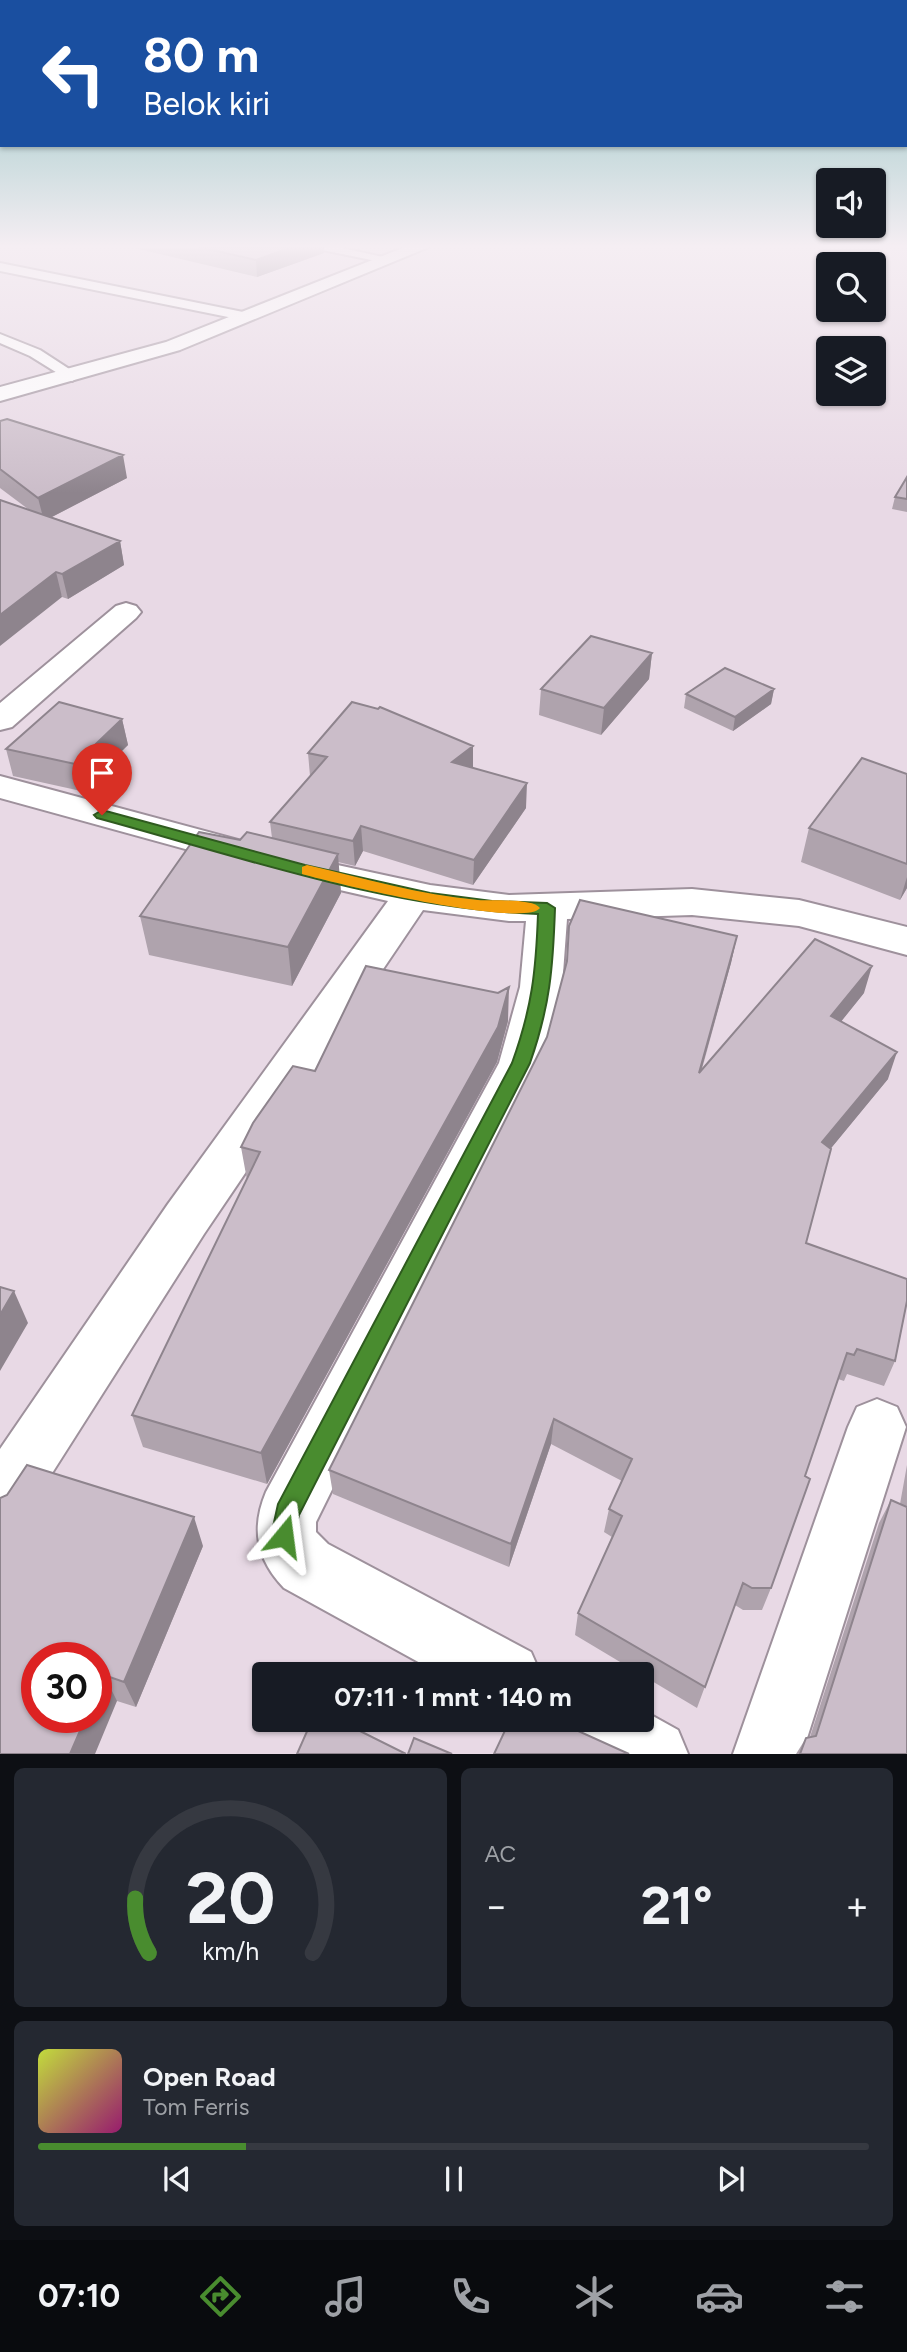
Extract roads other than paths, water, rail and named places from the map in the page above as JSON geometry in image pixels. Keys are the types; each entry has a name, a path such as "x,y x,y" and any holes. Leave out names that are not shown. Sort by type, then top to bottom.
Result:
{"street":[{"path":"0,394 137,358 217,329"},
{"path":"0,720 126,612"},
{"path":"0,787 305,870 476,905 547,908 692,902 799,913 907,941"},
{"path":"0,1501 186,1219 414,894"},
{"path":"484,1662 306,1566 289,1550 284,1536 287,1513 521,1063 537,1018 545,974 547,908"},
{"path":"767,1754 877,1427"},
{"path":"614,1732 654,1754"}],"lane":[{"path":"209,329 214,330"},
{"path":"0,338 35,353 72,376"}]}
